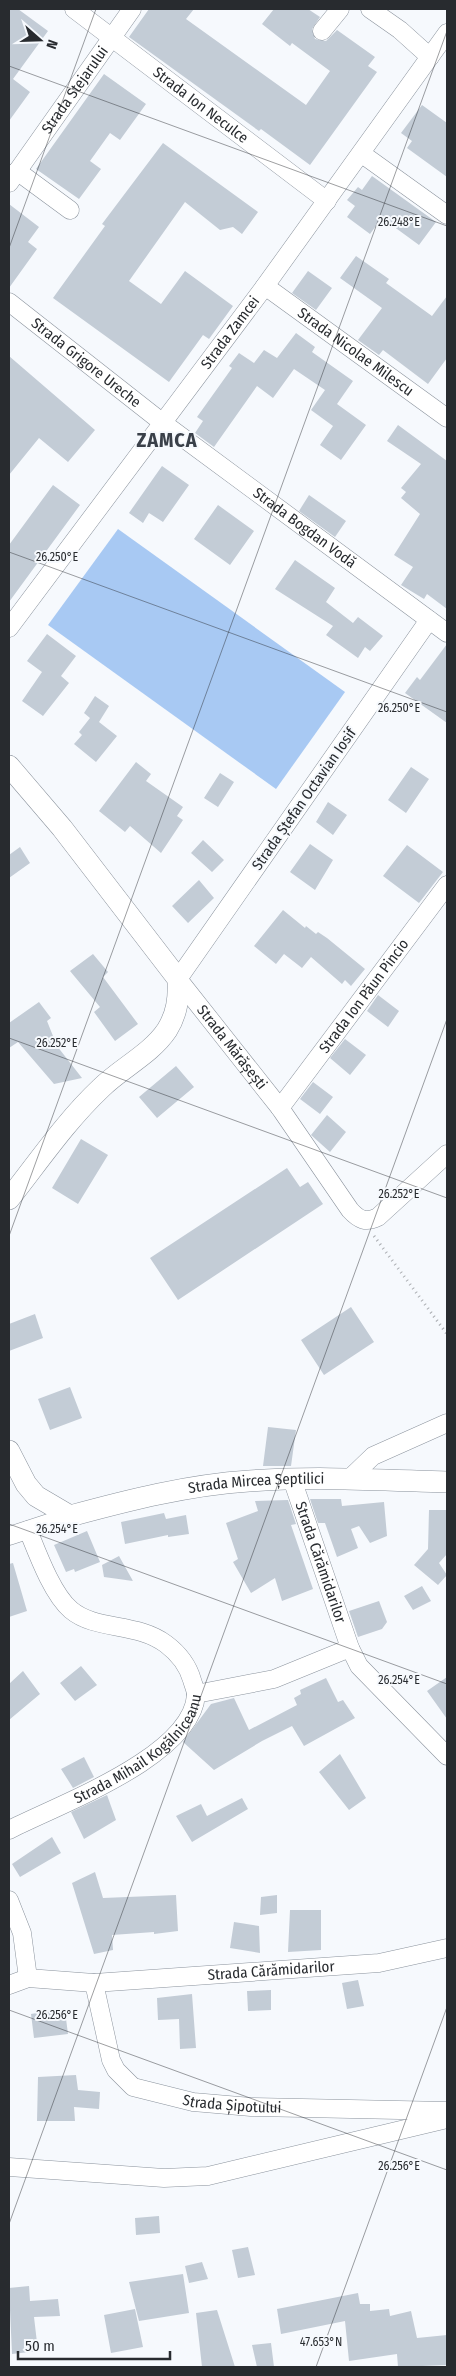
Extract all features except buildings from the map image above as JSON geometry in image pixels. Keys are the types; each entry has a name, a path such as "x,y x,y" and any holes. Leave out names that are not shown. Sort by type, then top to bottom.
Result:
{"street":[{"name":"Strada Ion Neculce","path":"74,9 327,202"},
{"name":"Strada Stejarului","path":"70,210 13,177 132,9"},
{"path":"322,31 340,9"},
{"path":"370,9 400,30 430,57"},
{"name":"Strada Zamcei","path":"9,628 327,202 447,33"},
{"path":"362,154 447,216"},
{"name":"Strada Nicolae Milescu","path":"265,286 447,418"},
{"name":"Strada Grigore Ureche","path":"9,302 163,423"},
{"name":"Strada Bogdan Vodă","path":"163,423 447,633"},
{"name":"Strada Ștefan Octavian Iosif","path":"178,979 429,620"},
{"name":"Strada Mărășești","path":"9,766 62,828 280,1108 350,1210 362,1220"},
{"name":"Strada Ion Păun Pincio","path":"280,1108 447,884"},
{"path":"9,1199 80,1110 102,1087 165,1032 173,1019 178,1002 178,979"},
{"path":"362,1220 370,1221 378,1217 447,1154"},
{"path":"348,1479 373,1456 447,1423"},
{"path":"9,1451 26,1484 36,1496 70,1516"},
{"name":"Strada Cărămidarilor","path":"292,1479 350,1648 359,1666 447,1756"},
{"name":"Strada Mircea Șeptilici","path":"70,1516 163,1492 248,1481 348,1479 447,1482"},
{"path":"9,1536 70,1516"},
{"name":"Strada Mihail Kogălniceanu","path":"9,1830 109,1784 165,1746 189,1717 196,1694 188,1668 166,1644 144,1632 82,1618 69,1608 47,1575 28,1530"},
{"path":"196,1694 274,1679 350,1648"},
{"path":"9,1900 22,1934 28,1978 9,1985"},
{"name":"Strada Cărămidarilor","path":"28,1978 94,1983 379,1963 447,1948"},
{"name":"Strada Șipotului","path":"94,1983 111,2060 116,2070 133,2087 193,2102 251,2107 447,2111"},
{"path":"9,2167 164,2178 208,2176 447,2119"}],"path":[{"path":"362,1220 447,1334"}],"shaded area":[{"path":"118,529 345,692 276,789 48,625"}],"district":[{"name":"ZAMCA","path":"167,440"}]}
